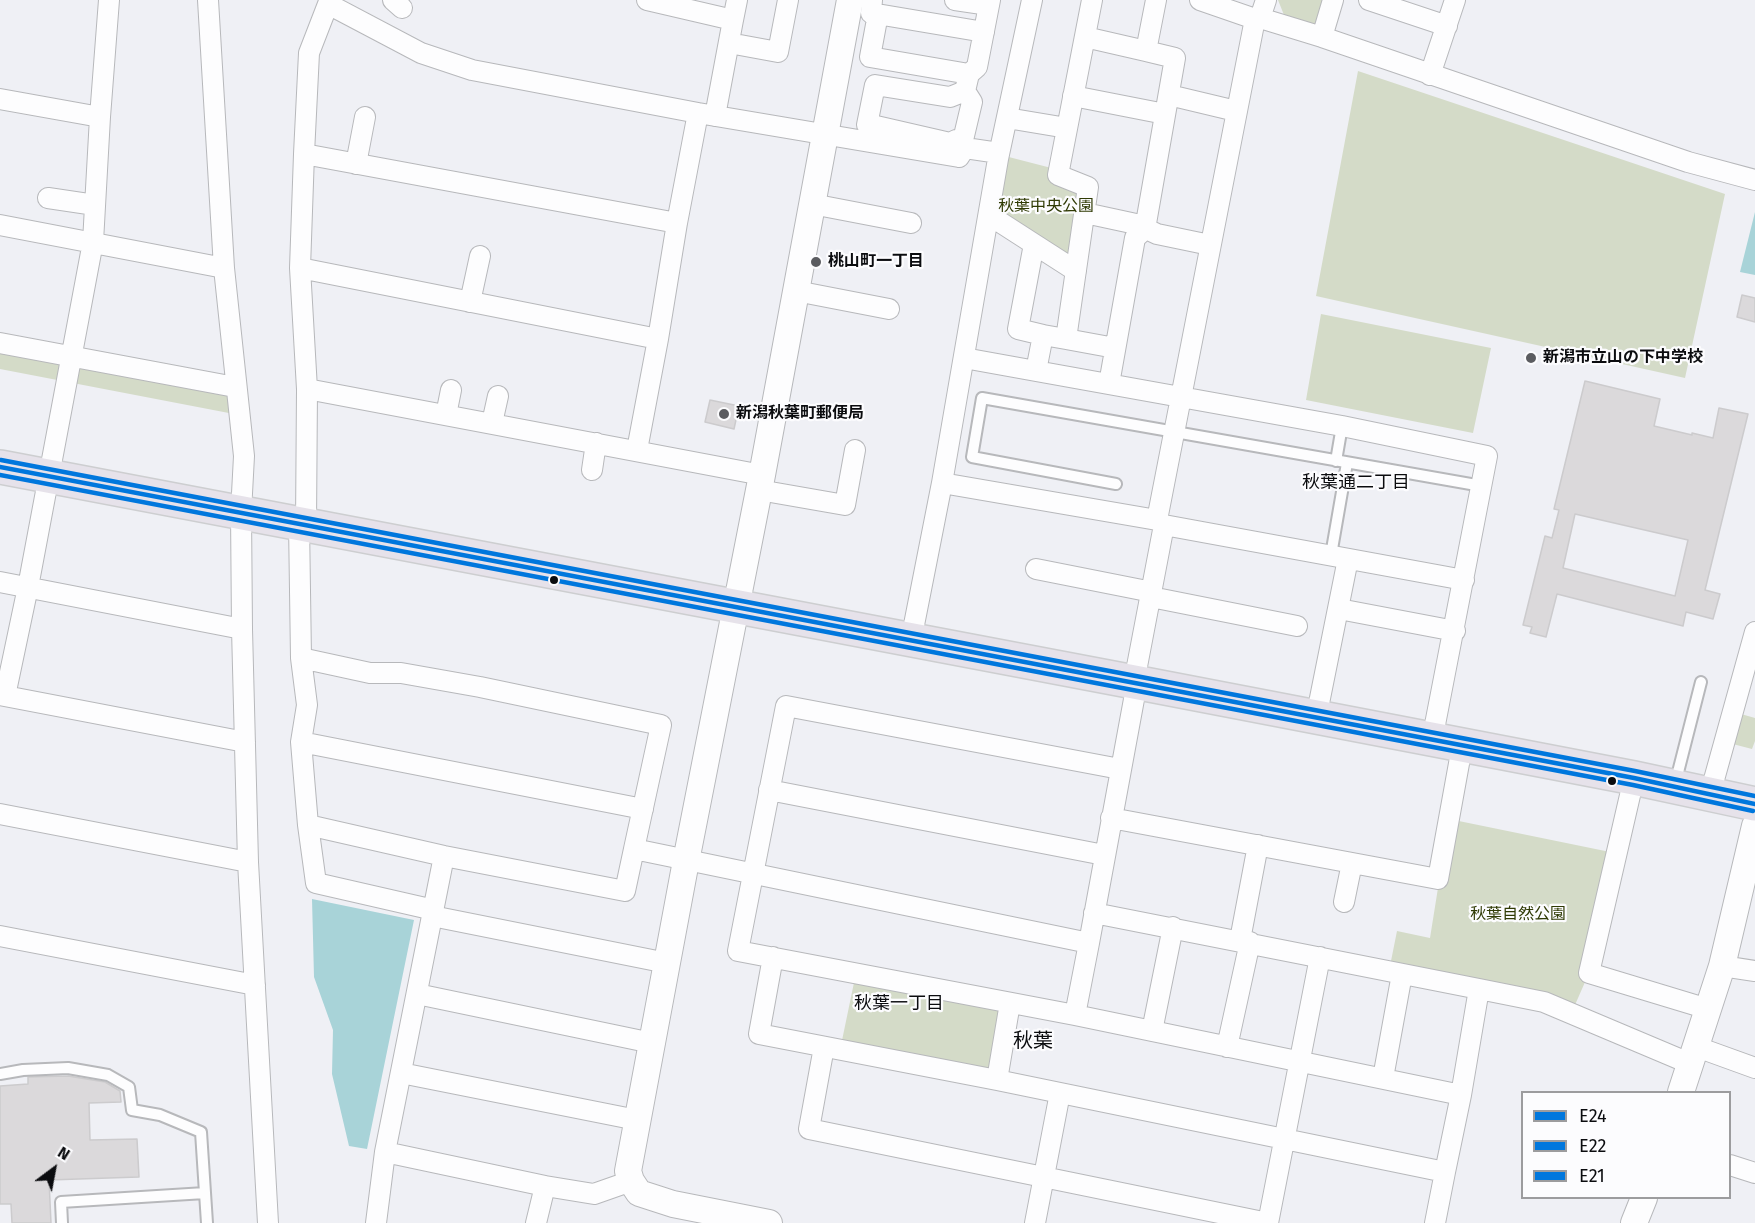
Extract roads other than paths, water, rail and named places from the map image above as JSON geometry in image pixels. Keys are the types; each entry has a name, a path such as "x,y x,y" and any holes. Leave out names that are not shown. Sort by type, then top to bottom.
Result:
{"highway":[{"path":"0,467 1634,778 1755,804"}],"street":[{"path":"110,0 93,242 28,587 3,695 245,742"},
{"path":"208,0 224,268 244,456 241,512 242,629 248,862 268,1223"},
{"path":"646,0 733,20"},
{"path":"637,450 677,223 729,43 737,0"},
{"path":"729,43 778,52 788,0"},
{"path":"769,1223 673,1204 639,1193 628,1171 850,0"},
{"path":"955,0 989,3 977,67 967,83 950,97 875,85 867,125 875,134 959,158"},
{"path":"911,640 942,483 999,153 1032,0"},
{"path":"1066,339 1088,187 1058,175 1092,0"},
{"path":"1146,51 1156,0"},
{"path":"1200,0 1260,12 1322,37 1430,75 1688,162 1755,180"},
{"path":"1322,37 1334,0"},
{"path":"1369,0 1447,26"},
{"path":"1430,75 1455,0"},
{"path":"667,963 433,913 316,883 308,825 301,742 307,705 302,658 307,389 300,268 309,53 328,4 346,5 421,53 472,70 825,134 875,134 950,143 964,136"},
{"path":"967,83 870,57 875,7 984,32"},
{"path":"1075,1015 1152,595 1181,398 1236,111 1260,12"},
{"path":"1085,37 1175,58 1145,229 1135,238 1109,384"},
{"path":"959,158 972,102 967,83"},
{"path":"1073,96 1236,111"},
{"path":"0,99 100,117"},
{"path":"356,164 365,117"},
{"path":"1007,118 1067,128"},
{"path":"959,158 965,148 999,153"},
{"path":"304,154 677,223"},
{"path":"48,198 95,205"},
{"path":"812,204 911,223"},
{"path":"1085,213 1137,224 1156,234 1210,245"},
{"path":"989,215 1076,271"},
{"path":"0,225 224,268"},
{"path":"1034,244 1018,329 1115,348"},
{"path":"470,302 480,256"},
{"path":"300,268 658,339"},
{"path":"796,291 889,309"},
{"path":"1036,371 1043,335"},
{"path":"0,343 235,387"},
{"path":"964,358 1342,426 1487,456 1455,631 1438,879 1111,818"},
{"path":"307,389 637,450 845,505 855,450"},
{"path":"446,415 451,390"},
{"path":"492,423 498,396"},
{"path":"592,470 596,443"},
{"path":"942,483 1464,580"},
{"path":"1316,718 1339,609 1339,557"},
{"path":"1036,569 1297,626"},
{"path":"0,582 242,629"},
{"path":"1339,609 1455,631"},
{"path":"1710,794 1755,632"},
{"path":"302,658 370,673 401,673 480,687 661,725 626,891 444,856 308,825"},
{"path":"1120,769 786,706 738,951 1075,1015 1461,1095"},
{"path":"301,742 643,809"},
{"path":"1634,778 1589,973 1708,1009"},
{"path":"769,790 1104,855"},
{"path":"0,814 248,862"},
{"path":"1681,1091 1722,966 1755,826"},
{"path":"1227,1047 1258,845"},
{"path":"634,849 1089,943"},
{"path":"376,1223 385,1152 444,856"},
{"path":"1344,902 1352,862"},
{"path":"1094,913 1245,941 1544,1002 1694,1056 1755,1068"},
{"path":"1152,1031 1173,927"},
{"path":"0,936 255,985"},
{"path":"773,957 759,1034 1060,1092 1445,1172"},
{"path":"824,1047 809,1129 1268,1223 1320,957"},
{"path":"1722,966 1755,971"},
{"path":"1383,1078 1402,974"},
{"path":"1435,1223 1461,1095 1479,989"},
{"path":"417,994 652,1043"},
{"path":"997,1080 1010,1003"},
{"path":"401,1073 637,1120"},
{"path":"1035,1223 1060,1092"},
{"path":"385,1152 545,1186 594,1194 631,1181"},
{"path":"1731,1165 1755,1173"},
{"path":"536,1223 545,1186"},
{"path":"1634,1223 1643,1199"}],"lane":[{"path":"1116,484 972,457 982,398 1482,486"},
{"path":"1339,557 1342,426"},
{"path":"1675,787 1701,682"},
{"path":"0,1074 23,1070 68,1068 108,1075 129,1087 132,1110 160,1115 201,1132 207,1223"},
{"path":"62,1223 61,1202 205,1193"}],"water":[{"path":"1755,212 1755,275 1740,272"},
{"path":"312,899 414,920 367,1149 349,1146 332,1074 333,1030 314,977"}],"place":[{"name":"桃山町一丁目","path":"816,262"},
{"name":"新潟市立山の下中学校","path":"1531,358"},
{"name":"新潟秋葉町郵便局","path":"724,414"}],"district":[{"name":"秋葉通二丁目","path":"1356,483"},
{"name":"秋葉一丁目","path":"899,1004"},
{"name":"秋葉","path":"1033,1041"}],"park label":[{"name":"秋葉中央公園","path":"1046,207"},
{"name":"秋葉自然公園","path":"1518,915"}]}
